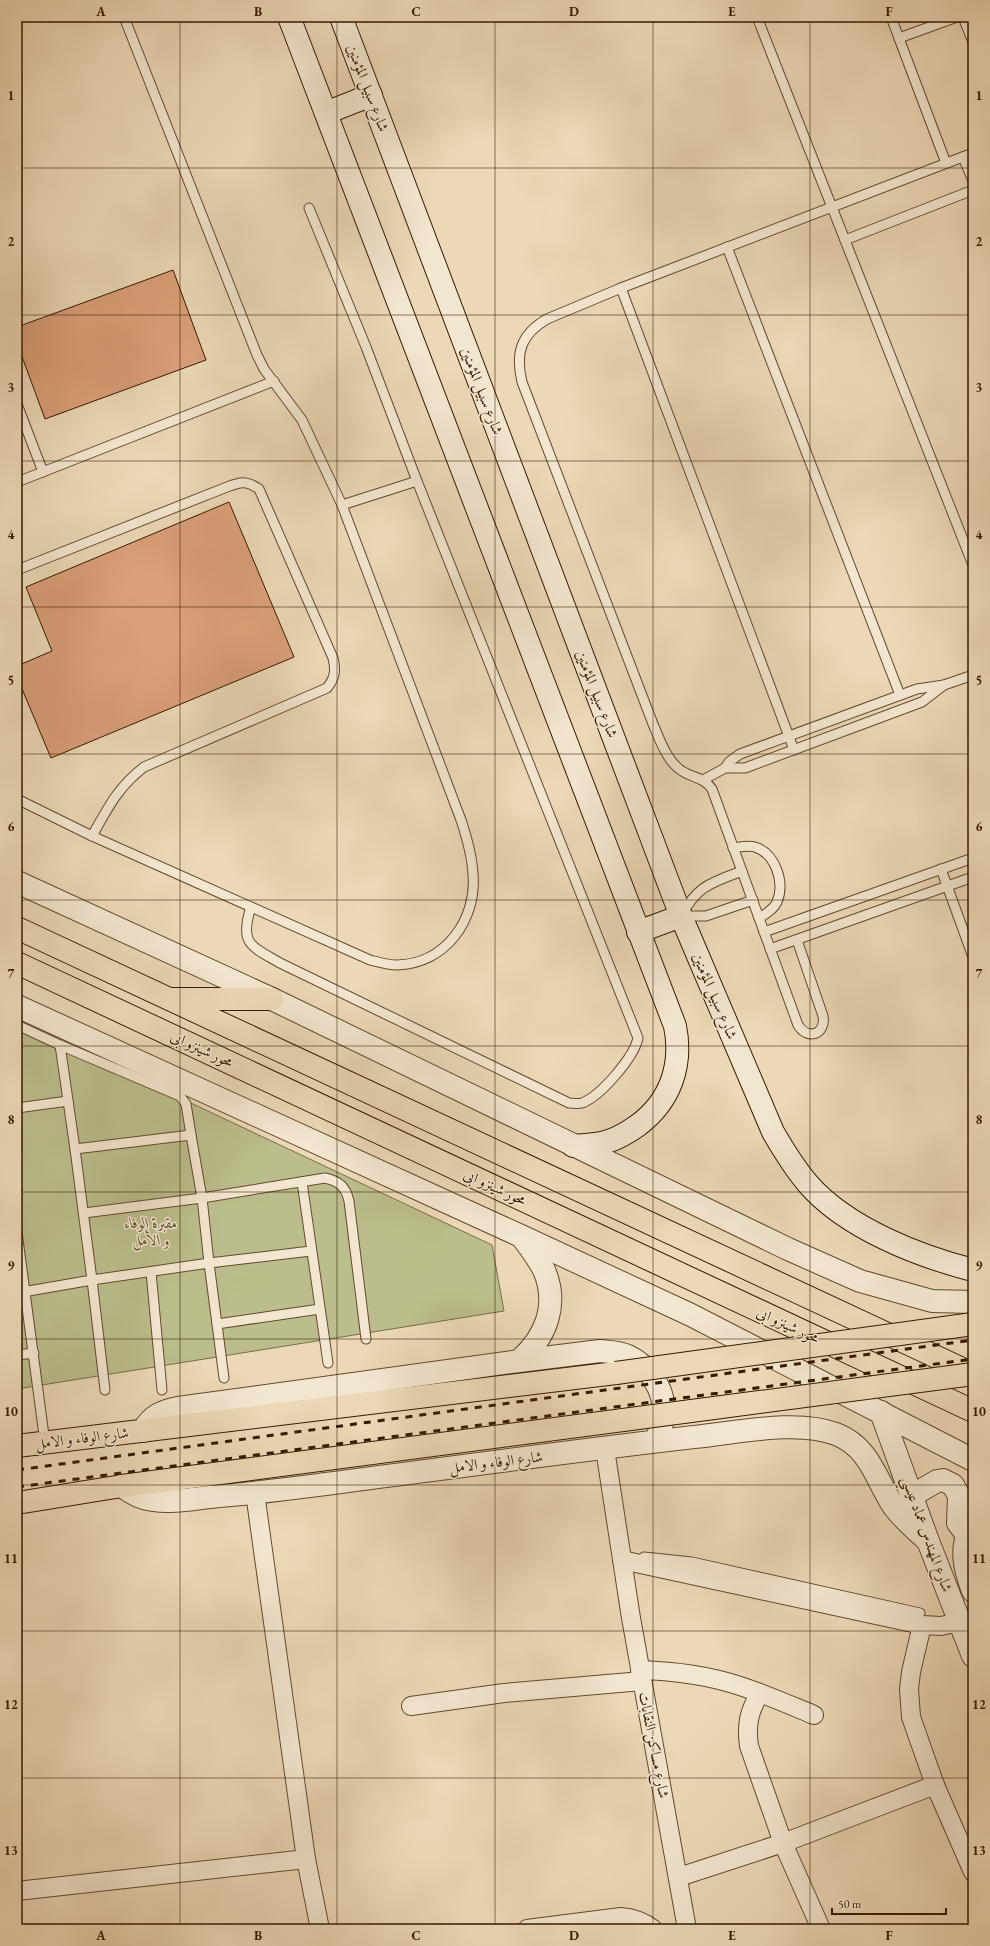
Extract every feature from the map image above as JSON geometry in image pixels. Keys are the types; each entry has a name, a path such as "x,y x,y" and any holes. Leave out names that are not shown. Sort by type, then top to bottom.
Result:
{"main road":[{"name":"محور شينزو ابى","path":"17,928 165,999 973,1374"},
{"name":"محور شينزو ابى","path":"17,963 973,1411"},
{"path":"165,999 272,999"},
{"path":"143,1431 616,1373 973,1324"},
{"path":"17,1503 122,1486 973,1374"},
{"name":"شارع الوفاء و الامل","path":"17,1446 143,1431"}],"street":[{"path":"289,17 675,1026 678,1052 674,1078 670,1090 655,1110 631,1130 602,1143 573,1146"},
{"name":"شارع سبيل المؤمنين","path":"341,17 681,916 773,1132 789,1161 810,1186 834,1208 867,1228 924,1255 973,1270"},
{"path":"326,113 371,95"},
{"path":"17,882 272,999 788,1250 860,1281 932,1301 973,1302"},
{"path":"638,932 681,916"},
{"path":"17,1006 691,1315 973,1460"},
{"path":"520,1361 539,1341 544,1330 550,1307 550,1295 544,1272 521,1236"},
{"name":"شارع الوفاء و الامل","path":"143,1431 147,1423 156,1415 178,1408 600,1351 614,1352 627,1356 639,1363 649,1372 657,1383 662,1396 664,1409 663,1423 658,1434 651,1442"},
{"name":"شارع المهندس عماد عيسي","path":"881,1412 973,1656"},
{"name":"شارع الوفاء و الامل","path":"122,1486 141,1498 152,1500 178,1500 255,1493 651,1442 793,1427 816,1428 838,1434 858,1446 871,1463 894,1507 910,1525 928,1540"},
{"name":"شارع مساكن النقابات","path":"605,1449 641,1675 679,1877 687,1929"},
{"path":"913,1495 936,1481 943,1480 953,1486 959,1496 958,1523 970,1529"},
{"path":"255,1493 306,1858 320,1929"},
{"name":"شارع المهندس عماد عيسي","path":"970,1529 965,1545 965,1566 973,1591"},
{"path":"622,1560 686,1568 921,1619 941,1626 960,1622"},
{"path":"921,1619 911,1672 909,1705 913,1728 935,1785 973,1872"},
{"path":"411,1706 504,1692 641,1675 682,1672 742,1686 814,1715"},
{"path":"760,1694 750,1712 747,1732 749,1746 783,1843 821,1929"},
{"path":"679,1877 783,1843 935,1785"},
{"path":"17,1891 306,1858"},
{"path":"527,1929 622,1917 635,1918 653,1929"}],"lane":[{"path":"17,799 92,836 370,960 396,965 421,961 438,953 454,939 465,921 472,899 474,875 471,851 461,820 342,505 302,420 257,355 124,17"},
{"path":"756,17 846,240 973,565"},
{"path":"891,17 946,164"},
{"path":"899,38 957,17"},
{"path":"963,17 973,42"},
{"path":"797,940 823,1016 823,1028 818,1033 812,1035 807,1034 798,1025 712,789 703,780 677,768 653,724 522,382 519,370 519,358 522,345 528,334 537,325 548,319 621,288 973,153"},
{"path":"963,157 973,181"},
{"path":"846,240 973,190"},
{"path":"251,907 245,931 251,945 262,953 569,1103 580,1103 589,1099 615,1076 636,1046 638,1038 417,481 366,347 309,208"},
{"path":"727,248 900,695"},
{"path":"621,288 794,750"},
{"path":"17,482 274,381"},
{"path":"17,404 43,472"},
{"path":"342,505 417,481"},
{"path":"17,570 239,482 250,483 259,489 333,658 336,669 334,680 327,688 144,767 130,778 118,791 92,836"},
{"path":"726,768 729,762 740,754 900,695 926,687 944,685 973,675"},
{"path":"703,780 726,768 745,768 922,702 944,685"},
{"path":"733,848 744,846 755,847 772,861 777,871 780,881 780,892 777,903 769,912 759,918"},
{"path":"764,932 973,858"},
{"path":"942,869 973,957"},
{"path":"742,871 713,882 701,890 690,900 681,916 706,916 752,900"},
{"path":"770,949 973,877"},
{"path":"17,1025 180,1096 186,1104 202,1198 224,1378"},
{"path":"60,1045 84,1213 105,1390"},
{"path":"17,1108 68,1101"},
{"path":"75,1149 191,1135"},
{"path":"84,1213 202,1198 325,1178 334,1180 347,1192 366,1339"},
{"path":"302,1182 328,1363"},
{"path":"17,1233 22,1292 34,1353 45,1443"},
{"path":"22,1292 209,1263 311,1251"},
{"path":"151,1272 162,1390"},
{"path":"217,1324 320,1309"},
{"path":"17,1355 34,1353"},
{"path":"640,1557 686,1568"}],"green space":[{"name":"مقبرة الوفاء و الأمل","path":"17,1021 492,1245 504,1311 17,1389"}],"building":[{"path":"173,270 206,360 45,419 17,343 17,327"},
{"path":"229,502 294,657 51,758 17,677 17,666 52,651 26,587"}],"railway":[{"path":"17,1470 973,1340"},
{"path":"17,1487 973,1359"}]}
